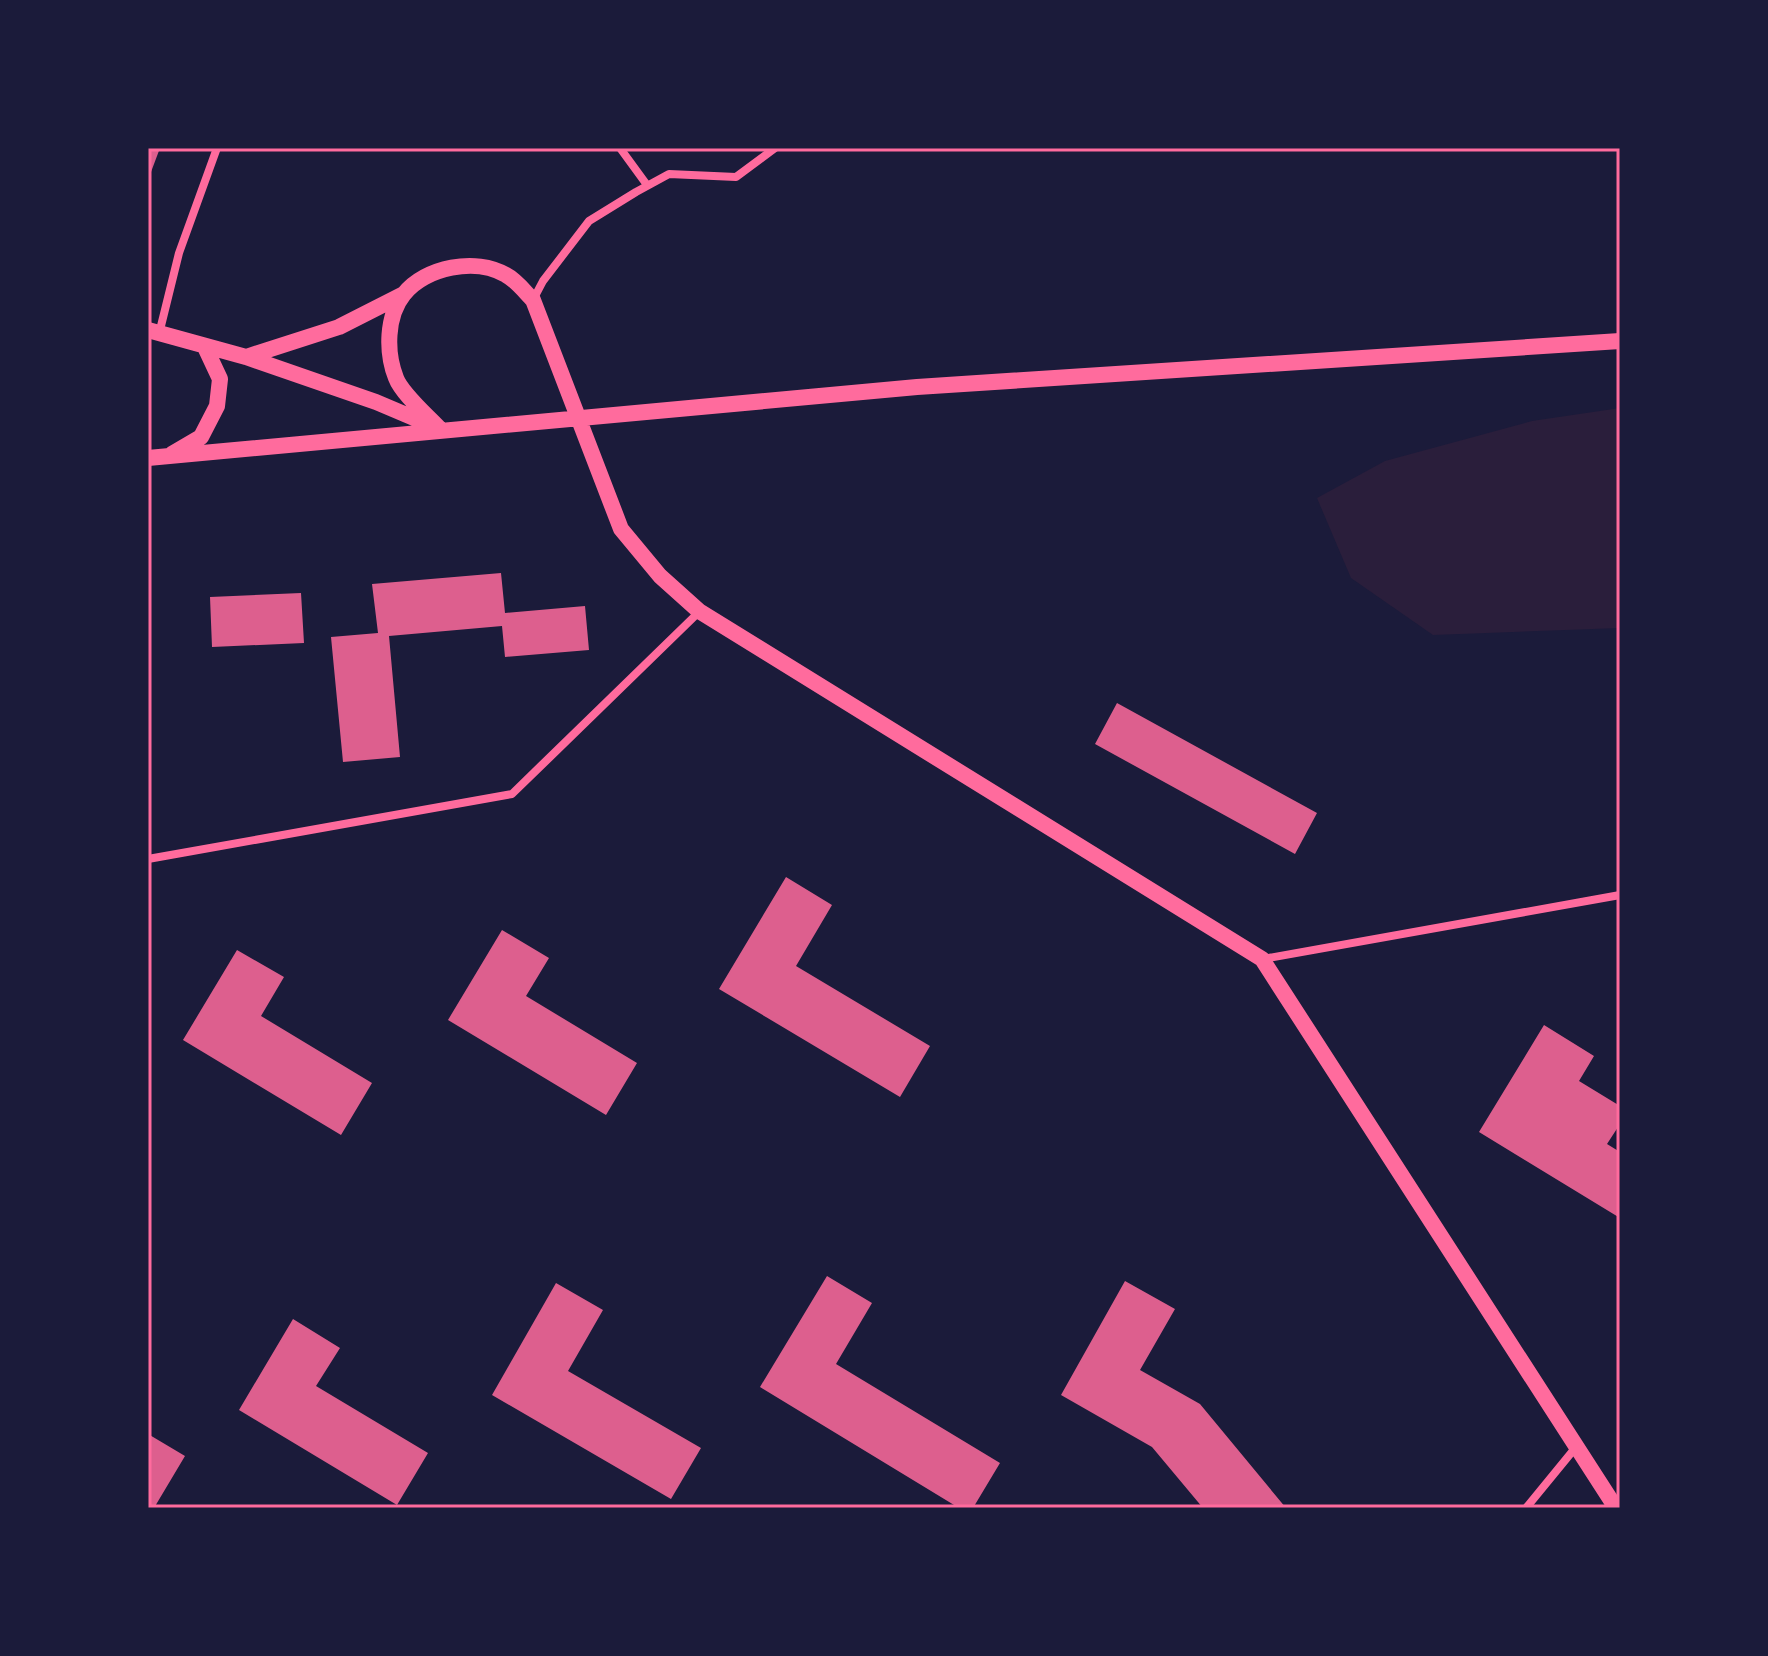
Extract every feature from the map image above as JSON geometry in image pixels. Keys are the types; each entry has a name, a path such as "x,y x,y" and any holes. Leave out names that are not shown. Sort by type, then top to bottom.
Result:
{"main road":[{"path":"246,357 339,327 404,294 431,273 468,264 505,274 533,300 621,529 660,576 699,611 1262,959 1616,1508"},
{"path":"404,294 391,320 389,356 397,382 440,429"},
{"path":"153,332 246,357 376,402 440,429"},
{"path":"148,458 917,387 1620,341"},
{"path":"167,457 201,437 217,406 220,379 205,347"}],"street":[{"path":"153,332 217,148"},
{"path":"620,148 647,185"},
{"path":"533,300 543,281 589,221 669,174 736,177 775,148"},
{"path":"148,859 512,794 699,611"},
{"path":"1262,959 1620,895"},
{"path":"1526,1508 1576,1447"}],"shaded area":[{"path":"1620,408 1620,628 1433,635 1351,578 1317,498 1385,461 1532,421"}],"building":[{"path":"148,148 160,148 148,180"},
{"path":"501,573 505,613 585,606 589,650 505,657 502,626 389,636 400,757 343,762 331,637 378,633 372,584"},
{"path":"301,593 304,643 212,647 210,597"},
{"path":"1117,703 1317,813 1295,854 1095,744"},
{"path":"786,877 832,905 796,966 930,1046 900,1097 719,989"},
{"path":"502,930 549,958 526,996 637,1063 606,1115 448,1020"},
{"path":"237,950 284,977 261,1016 372,1083 341,1135 183,1040"},
{"path":"1544,1025 1594,1056 1579,1081 1620,1106 1620,1124 1607,1144 1620,1152 1620,1218 1479,1132"},
{"path":"827,1276 872,1303 836,1364 1000,1463 973,1508 959,1508 760,1387"},
{"path":"1125,1281 1175,1309 1140,1370 1200,1404 1286,1508 1203,1508 1152,1447 1061,1395"},
{"path":"556,1283 603,1310 568,1371 701,1448 671,1499 492,1395"},
{"path":"293,1319 340,1348 316,1386 428,1453 397,1505 239,1410"},
{"path":"148,1434 185,1456 154,1508 148,1508"}]}
